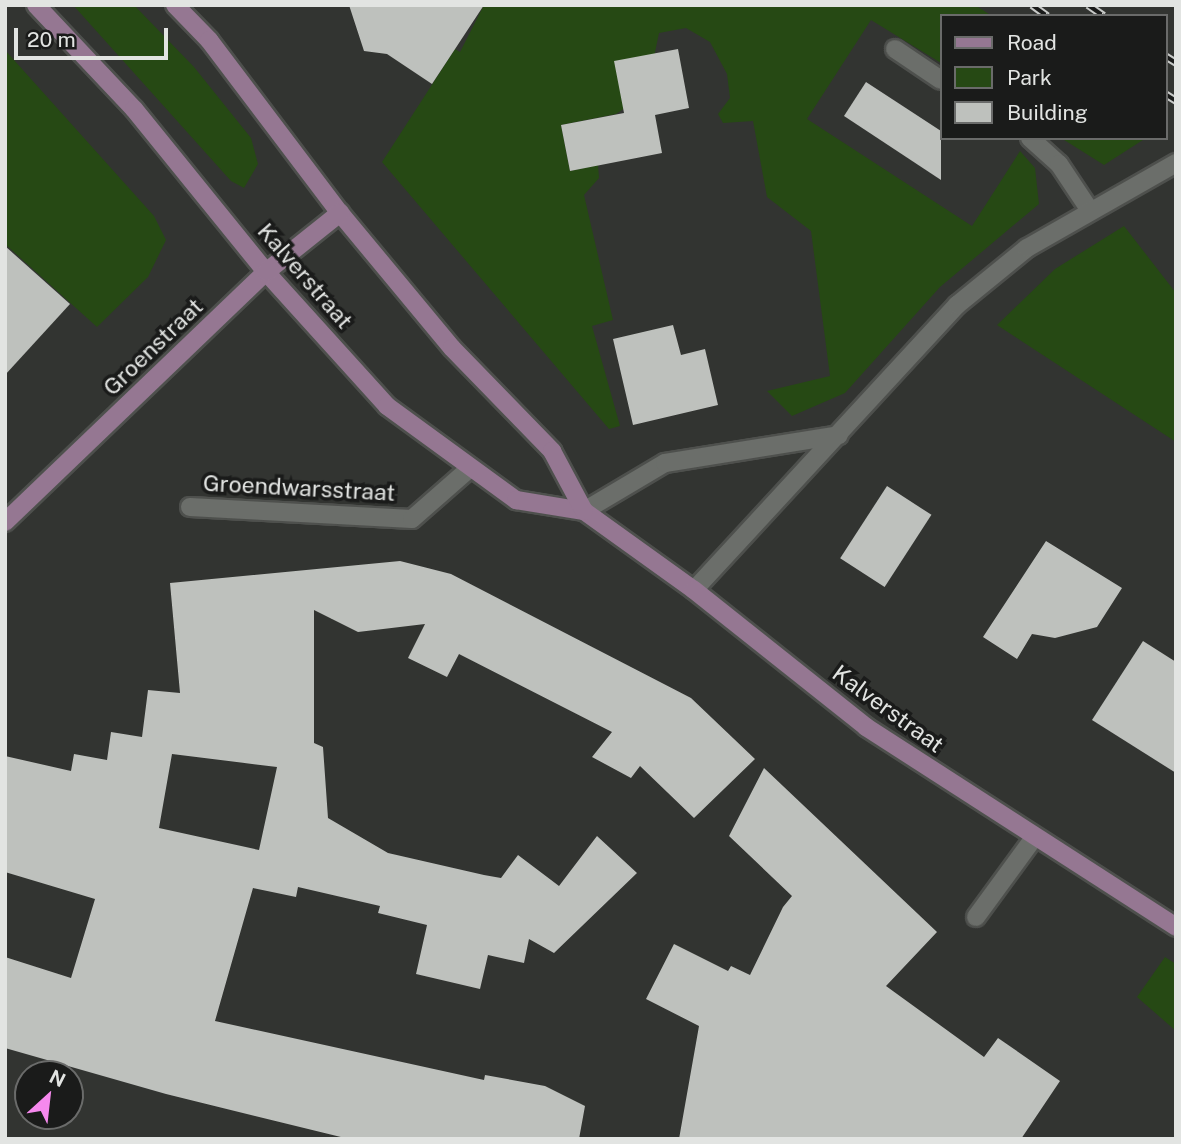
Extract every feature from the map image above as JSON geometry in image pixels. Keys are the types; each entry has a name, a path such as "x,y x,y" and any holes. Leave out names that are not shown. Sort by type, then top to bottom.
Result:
{"street":[{"name":"Kalverstraat","path":"36,5 134,109 267,272 387,406 516,500 584,512 694,590 866,727 1033,839 1176,927"},
{"name":"Kalverstraat","path":"175,5 209,40 340,213 452,348 552,451 584,512"},
{"path":"894,49 940,79"},
{"path":"1032,140 1059,164 1089,209"},
{"path":"694,590 957,304 1027,248 1089,209 1176,163"},
{"name":"Groenstraat","path":"5,522 267,272 340,213"},
{"path":"584,512 665,463 839,435"},
{"name":"Groendwarsstraat","path":"190,507 412,519 470,468"},
{"path":"976,917 1033,839"}],"green space":[{"path":"73,5 134,5 194,67 251,138 258,164 244,188 231,181"},
{"path":"484,5 975,5 989,14 940,14 940,62 871,20 807,119 972,226 1020,151 1035,168 1039,204 940,287 845,393 792,416 767,391 830,376 811,231 767,197 753,121 723,123 718,114 730,98 727,74 710,42 686,28 659,33 649,81 632,103 616,114 561,125 570,171 598,165 599,178 584,195 613,320 592,326 620,426 609,429 382,162 455,49 460,52"},
{"path":"5,50 154,216 166,240 148,277 97,327 5,244"},
{"path":"1064,140 1143,140 1104,165"},
{"path":"1124,226 1176,293 1176,442 997,325 1055,269"},
{"path":"1165,957 1176,964 1176,1031 1137,997"}],"building":[{"path":"349,5 484,5 432,84 387,54 364,51"},
{"path":"678,49 689,108 655,115 662,153 570,171 561,125 624,113 614,61"},
{"path":"866,82 940,130 941,180 844,116"},
{"path":"5,246 70,304 5,375"},
{"path":"673,325 681,355 705,349 718,405 633,425 613,339"},
{"path":"887,486 931,515 885,587 840,558"},
{"path":"1046,541 1122,588 1097,627 1055,638 1032,634 1017,659 983,637"},
{"path":"400,561 451,574 691,698 755,759 694,818 640,766 631,778 592,757 612,732 459,654 447,677 408,658 425,624 358,632 314,610 314,743 323,747 328,818 388,853 484,875 501,878 518,855 559,886 597,836 637,873 554,953 529,939 524,963 488,955 480,989 416,974 427,925 378,913 380,906 298,887 296,897 253,888 215,1021 484,1080 485,1075 545,1086 585,1106 579,1139 349,1139 166,1094 84,1071 84,1060 47,1060 5,1048 5,957 71,978 95,899 5,872 5,756 71,771 74,754 107,760 111,732 142,737 148,690 180,693 170,583","holes":["172,754 277,767 259,850 159,828"]},
{"path":"1143,641 1176,662 1176,773 1092,720"},
{"path":"764,768 937,932 886,986 984,1057 998,1038 1060,1081 1021,1139 679,1139 699,1026 646,999 674,944 728,971 731,966 750,975 783,907 792,896 729,836"}],"railway":[{"path":"1032,5 1044,14"},
{"path":"1088,5 1101,14"},
{"path":"1167,57 1176,63"},
{"path":"1167,95 1176,101"}]}
